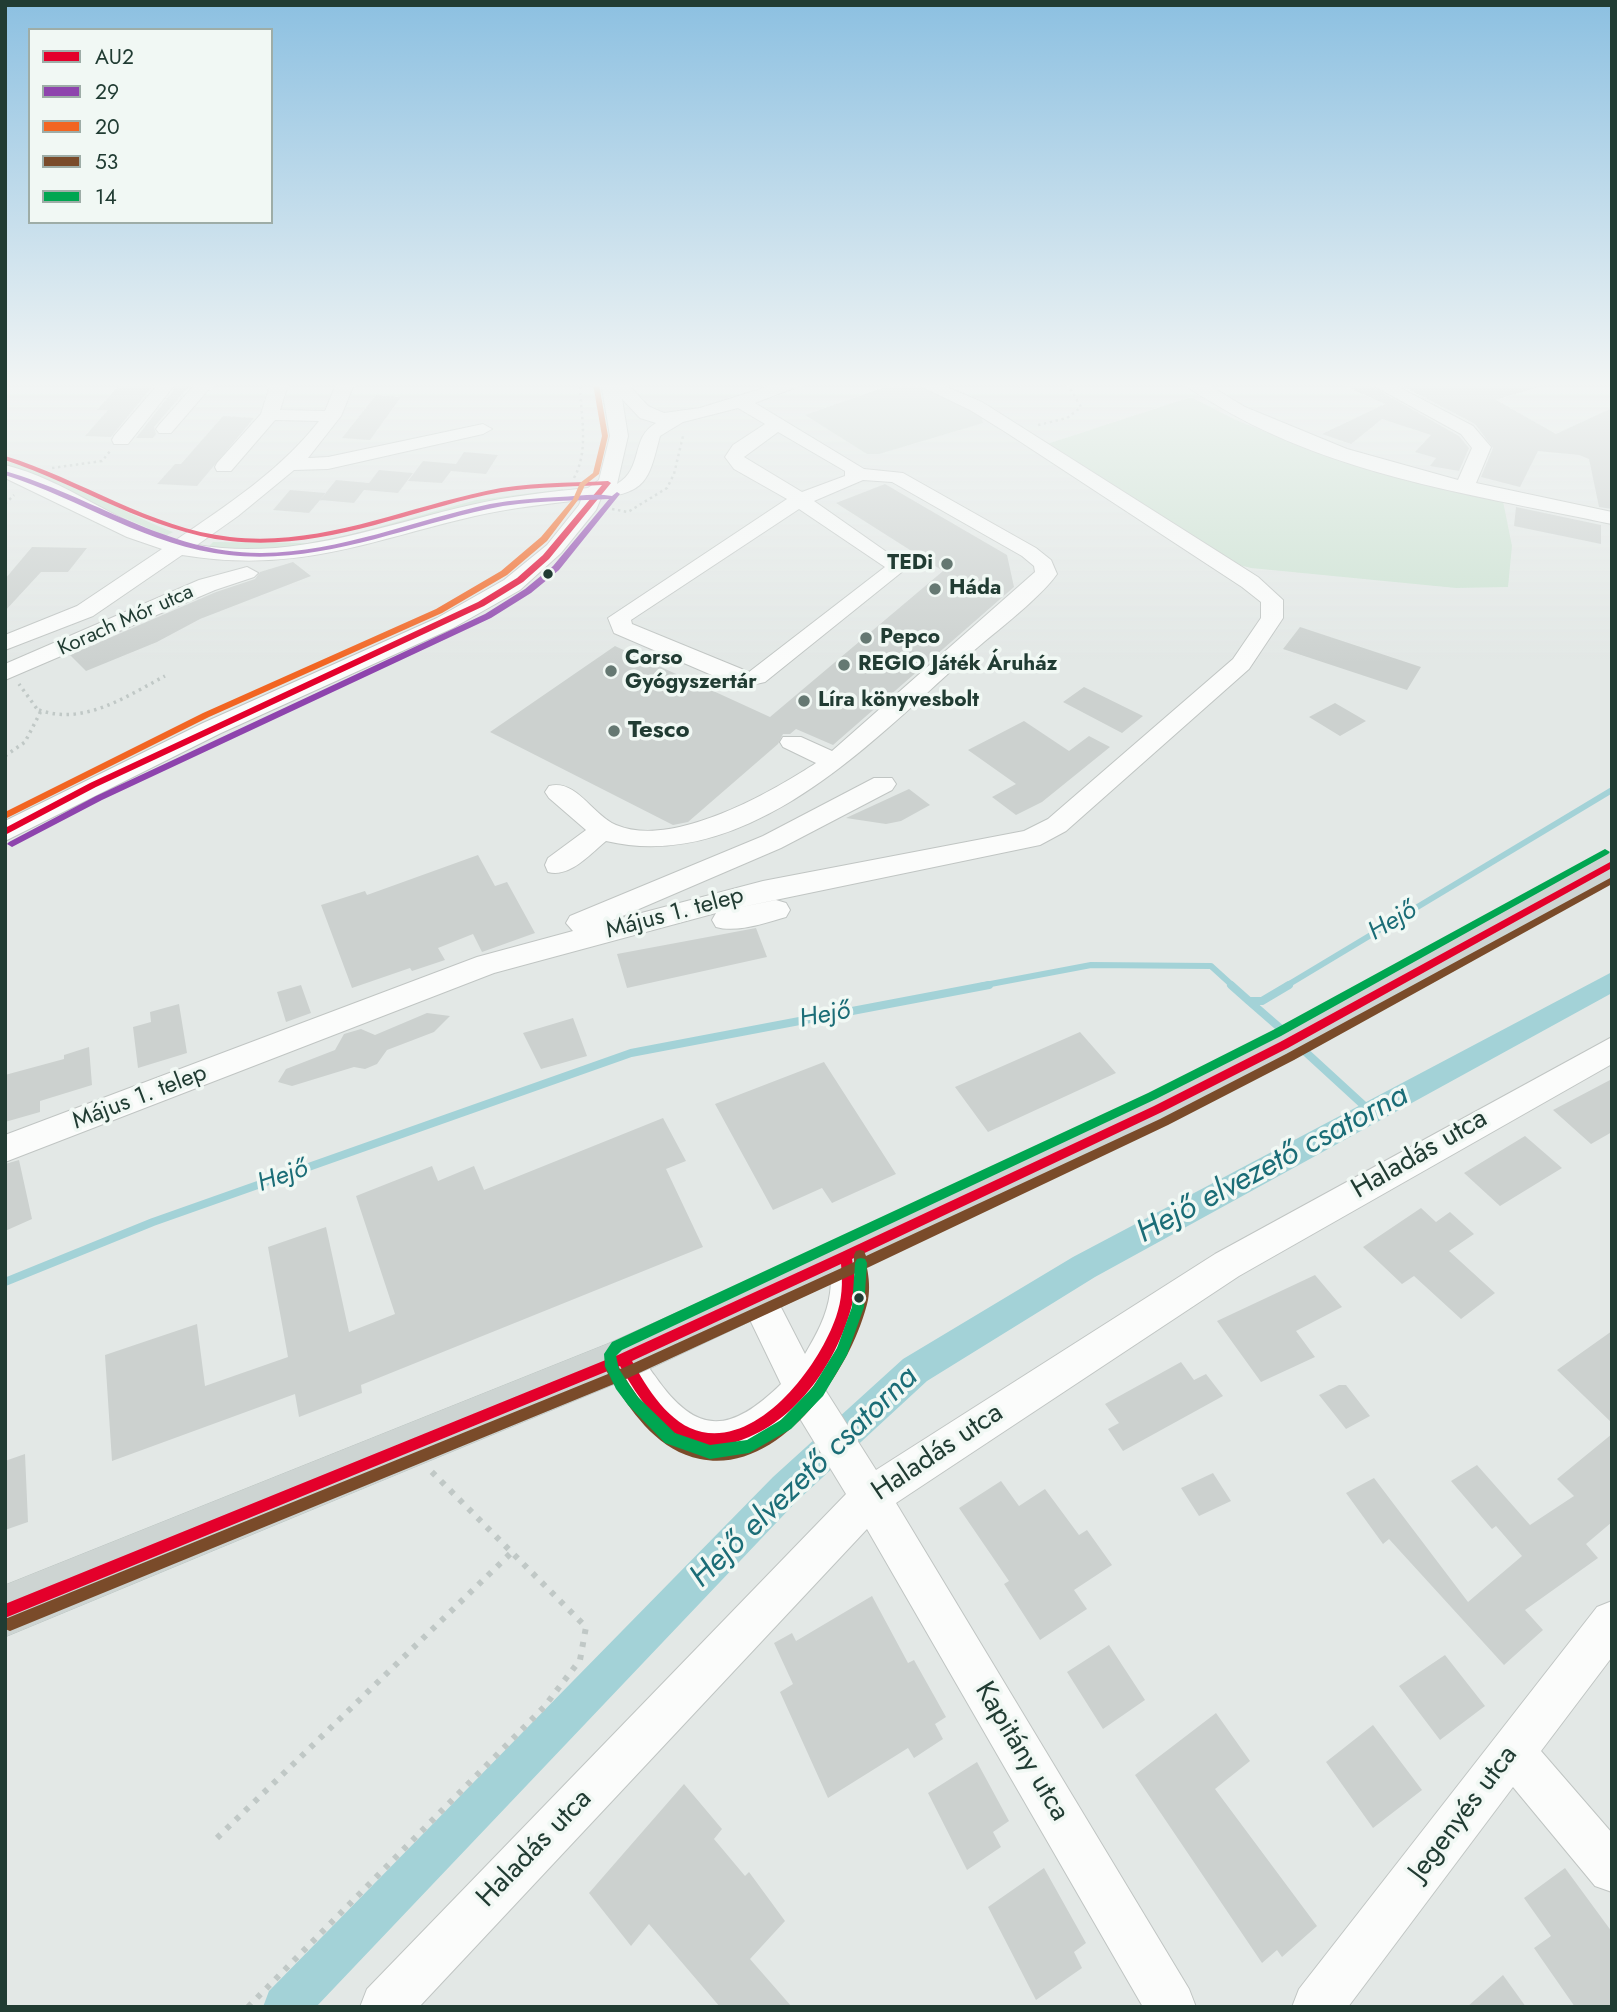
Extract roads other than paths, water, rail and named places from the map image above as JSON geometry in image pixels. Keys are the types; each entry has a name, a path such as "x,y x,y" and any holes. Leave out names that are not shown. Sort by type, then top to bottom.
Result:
{"main road":[{"path":"5,1611 623,1359 846,1256 1146,1115 1291,1041 1612,864"}],"street":[{"path":"18,476 58,491 123,527 179,548 262,557 321,552 474,510 524,502 591,482 595,476"},
{"path":"60,476 145,517 200,534 256,540 314,537 459,499 591,482 624,489 635,483 640,476"},
{"path":"16,668 7,643 85,611 200,534 276,476"},
{"path":"5,832 200,733 469,611 512,585 554,550 589,506 592,476"},
{"path":"759,476 799,500 898,567 757,677 743,680 622,628 619,618 799,500 850,476"},
{"path":"558,792 603,830 650,838 683,836 706,831 813,777 835,762 1046,574 1044,564 1029,552 895,477 848,479 835,476"},
{"name":"Május 1. telep","path":"5,1149 486,964 763,891 1031,839 1057,825 1241,664 1272,618 1272,600 1250,582 1086,476"},
{"path":"1427,476 1612,518"},
{"path":"1465,486 1469,476"},
{"path":"524,502 549,507 560,518 565,535"},
{"name":"Korach Mór utca","path":"16,668 207,585 247,573"},
{"path":"792,742 835,762"},
{"path":"546,948 568,929 772,842 883,784"},
{"path":"558,865 603,830"},
{"path":"546,948 587,948 776,910"},
{"name":"Haladás utca","path":"385,2007 862,1485 1227,1265 1611,1048"},
{"path":"623,1359 643,1393 659,1413 681,1429 706,1440 732,1439 766,1423 803,1389 830,1350 848,1295 846,1256"},
{"name":"Kapitány utca","path":"756,1296 803,1389 1171,2007"},
{"name":"Jegenyés utca","path":"1317,2007 1612,1622"},
{"path":"1512,1751 1612,1869"}],"waterway":[{"name":"Hejő","path":"1286,986 1612,790"},
{"name":"Hejő","path":"980,986 1091,965 1211,966 1233,986"},
{"name":"Hejő elvezető csatorna","path":"285,2007 785,1489 915,1370 1084,1267 1612,981"},
{"name":"Hejő","path":"5,1282 153,1222 631,1053 989,985"},
{"name":"Hejő","path":"1231,985 1249,1001"},
{"name":"Hejő","path":"1249,1001 1262,1001 1289,985"},
{"path":"1249,1001 1288,1035"},
{"path":"1299,1046 1371,1112"}],"place":[{"name":"TEDi","path":"947,564"},
{"name":"Háda","path":"935,589"},
{"name":"Pepco","path":"866,638"},
{"name":"REGIO Játék Áruház","path":"844,665"},
{"name":"Corso Gyógyszertár","path":"611,671"},
{"name":"Líra könyvesbolt","path":"804,701"},
{"name":"Tesco","path":"614,731"}]}
